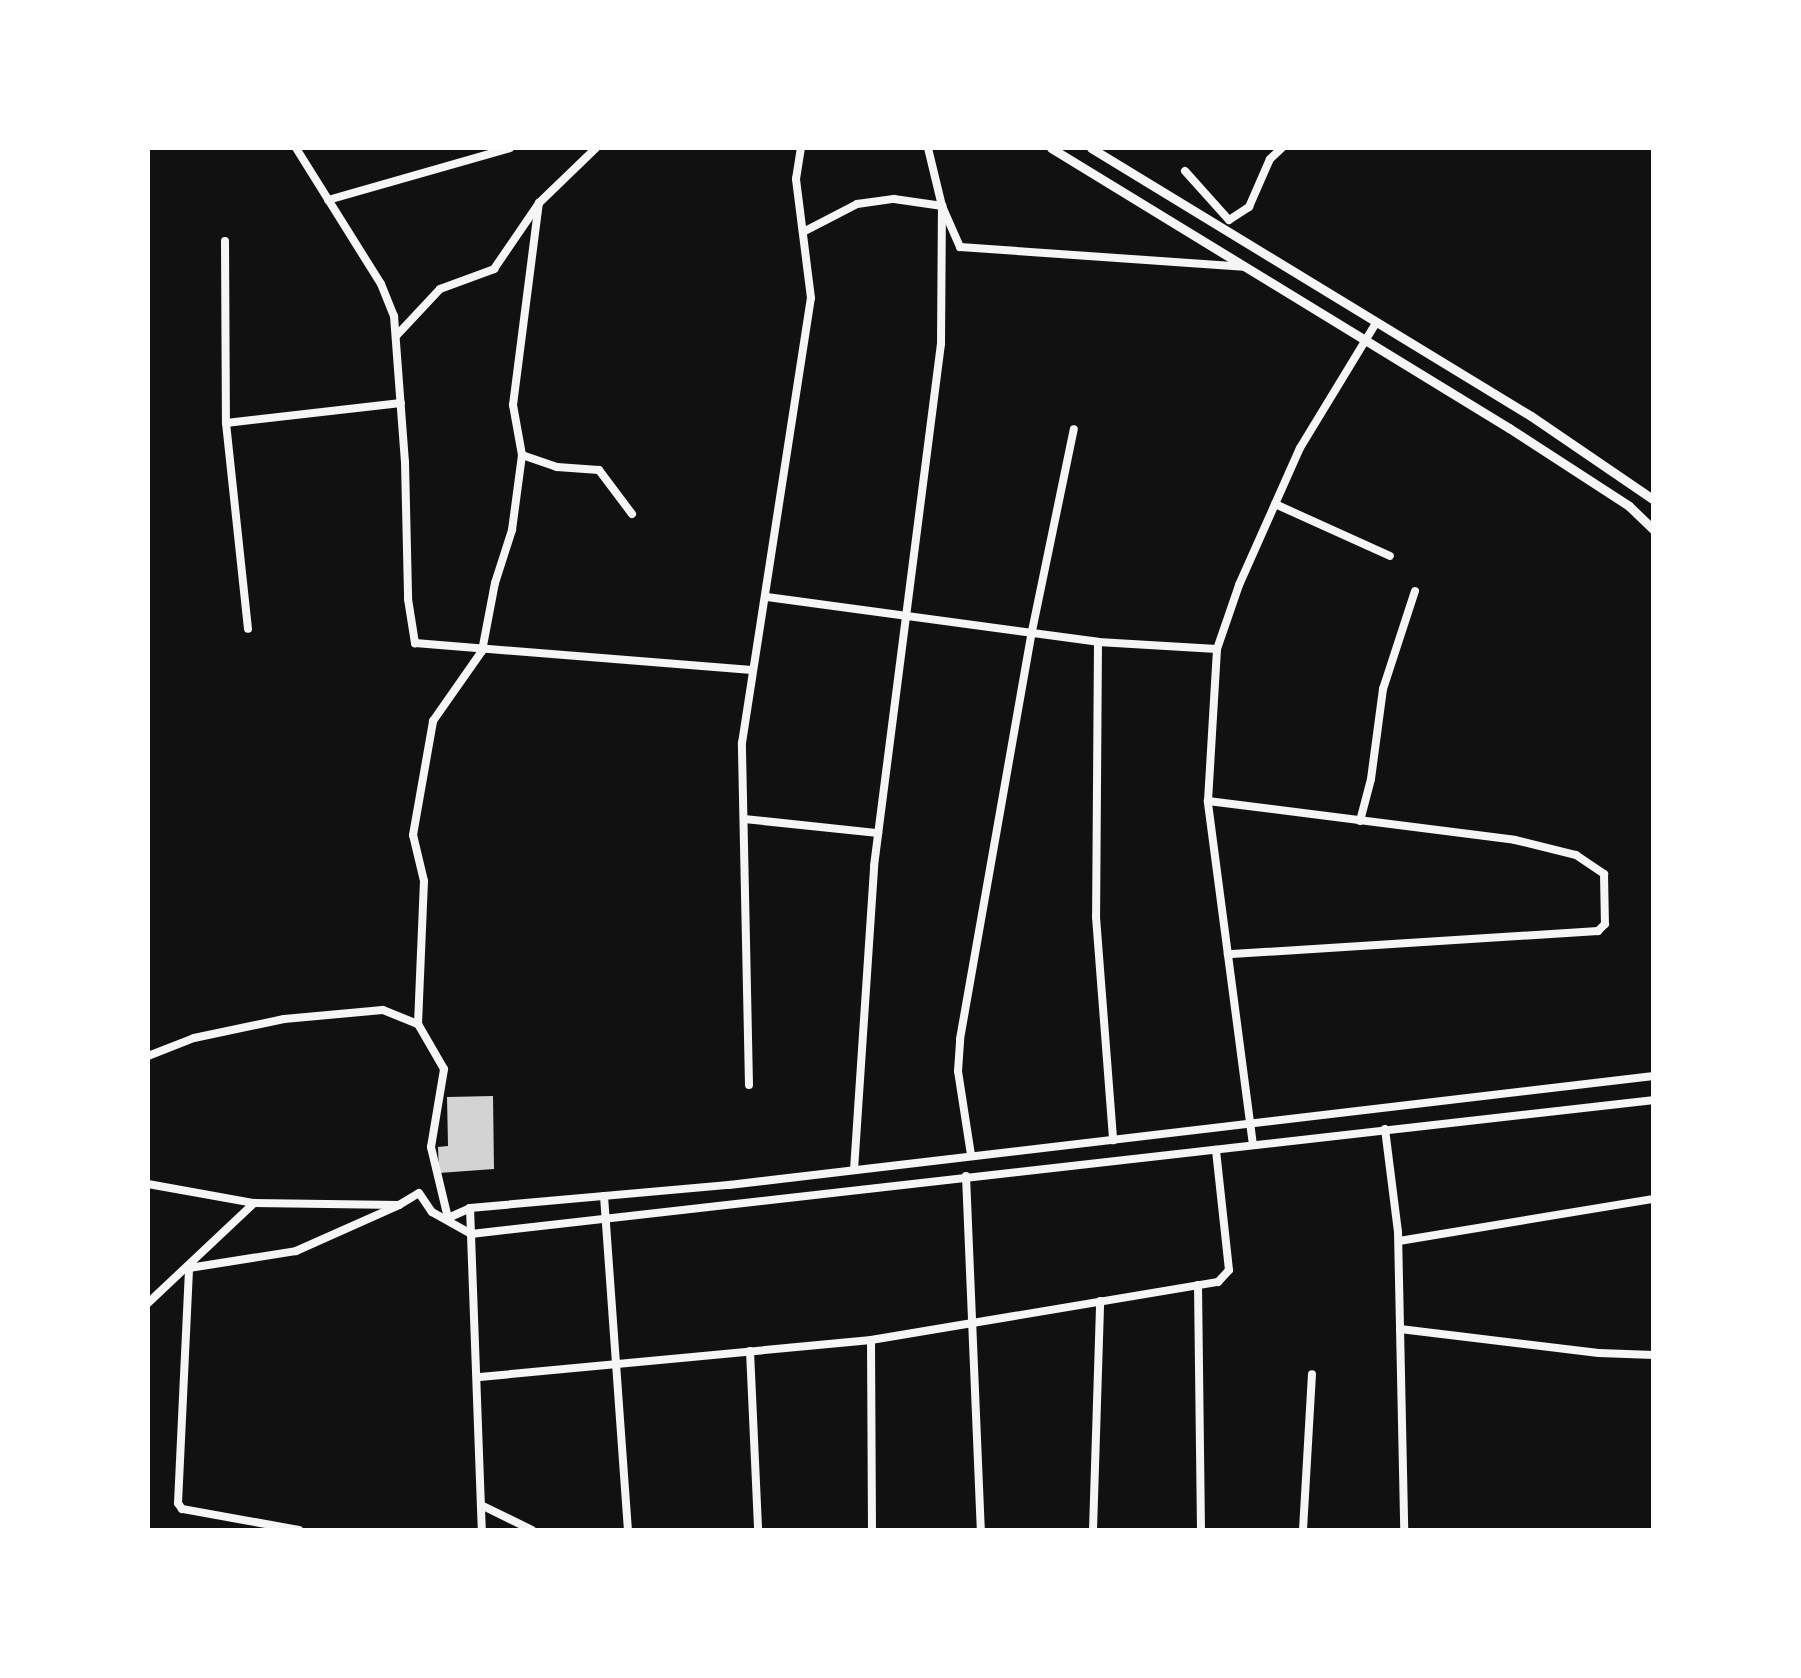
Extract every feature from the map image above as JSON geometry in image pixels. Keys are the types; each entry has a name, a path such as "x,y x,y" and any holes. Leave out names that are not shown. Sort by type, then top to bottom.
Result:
{"street":[{"path":"296,148 381,284 396,336 411,634 424,647 752,670"},
{"path":"328,200 510,148"},
{"path":"396,336 440,288 494,269 538,203 596,148"},
{"path":"749,1086 742,744 812,298 796,179 801,148"},
{"path":"928,148 942,206 960,247 1243,266"},
{"path":"1051,148 1509,428 1628,506 1654,530"},
{"path":"1091,148 1532,416 1654,500"},
{"path":"1185,172 1230,220 1249,207 1270,159 1282,148"},
{"path":"803,232 857,204 894,199 942,206"},
{"path":"448,1218 430,1147 444,1069 418,1024 424,881 413,835 433,721 482,651 494,583 512,530 522,455 513,405 538,203"},
{"path":"854,1170 878,833 940,344 942,206"},
{"path":"224,241 226,423 248,629"},
{"path":"1253,1145 1208,801 1217,648 1300,448 1376,323"},
{"path":"226,423 401,402"},
{"path":"972,1155 958,1071 960,1039 1032,631 1074,429"},
{"path":"522,455 557,468 600,470 632,514"},
{"path":"1275,504 1390,556"},
{"path":"1360,820 1384,689 1415,591"},
{"path":"767,597 1098,642 1217,648"},
{"path":"1098,642 1096,917 1114,1140"},
{"path":"1208,801 1515,840 1576,856 1604,874 1605,924 1590,932 1228,954"},
{"path":"744,819 878,833"},
{"path":"148,1056 194,1038 284,1019 383,1010 418,1024"},
{"path":"448,1218 470,1208 854,1170 1654,1076"},
{"path":"1516,1090 1519,1113"},
{"path":"188,1268 296,1250 420,1194 432,1212 471,1234 1654,1100"},
{"path":"1385,1130 1398,1241 1404,1530"},
{"path":"480,1377 870,1340 1218,1282 1228,1270 1216,1150"},
{"path":"966,1176 981,1530"},
{"path":"148,1184 254,1203 399,1205"},
{"path":"604,1196 628,1530"},
{"path":"1398,1241 1654,1199"},
{"path":"148,1303 254,1203"},
{"path":"470,1208 480,1377 482,1530"},
{"path":"188,1268 178,1503 182,1509 299,1530"},
{"path":"1198,1285 1201,1530"},
{"path":"1093,1530 1100,1301"},
{"path":"1400,1329 1599,1353 1654,1354"},
{"path":"870,1340 872,1530"},
{"path":"750,1351 758,1530"},
{"path":"1303,1530 1312,1374"},
{"path":"482,1505 532,1530"}],"building":[{"path":"493,1096 494,1169 439,1173 438,1147 448,1146 447,1097"}]}
